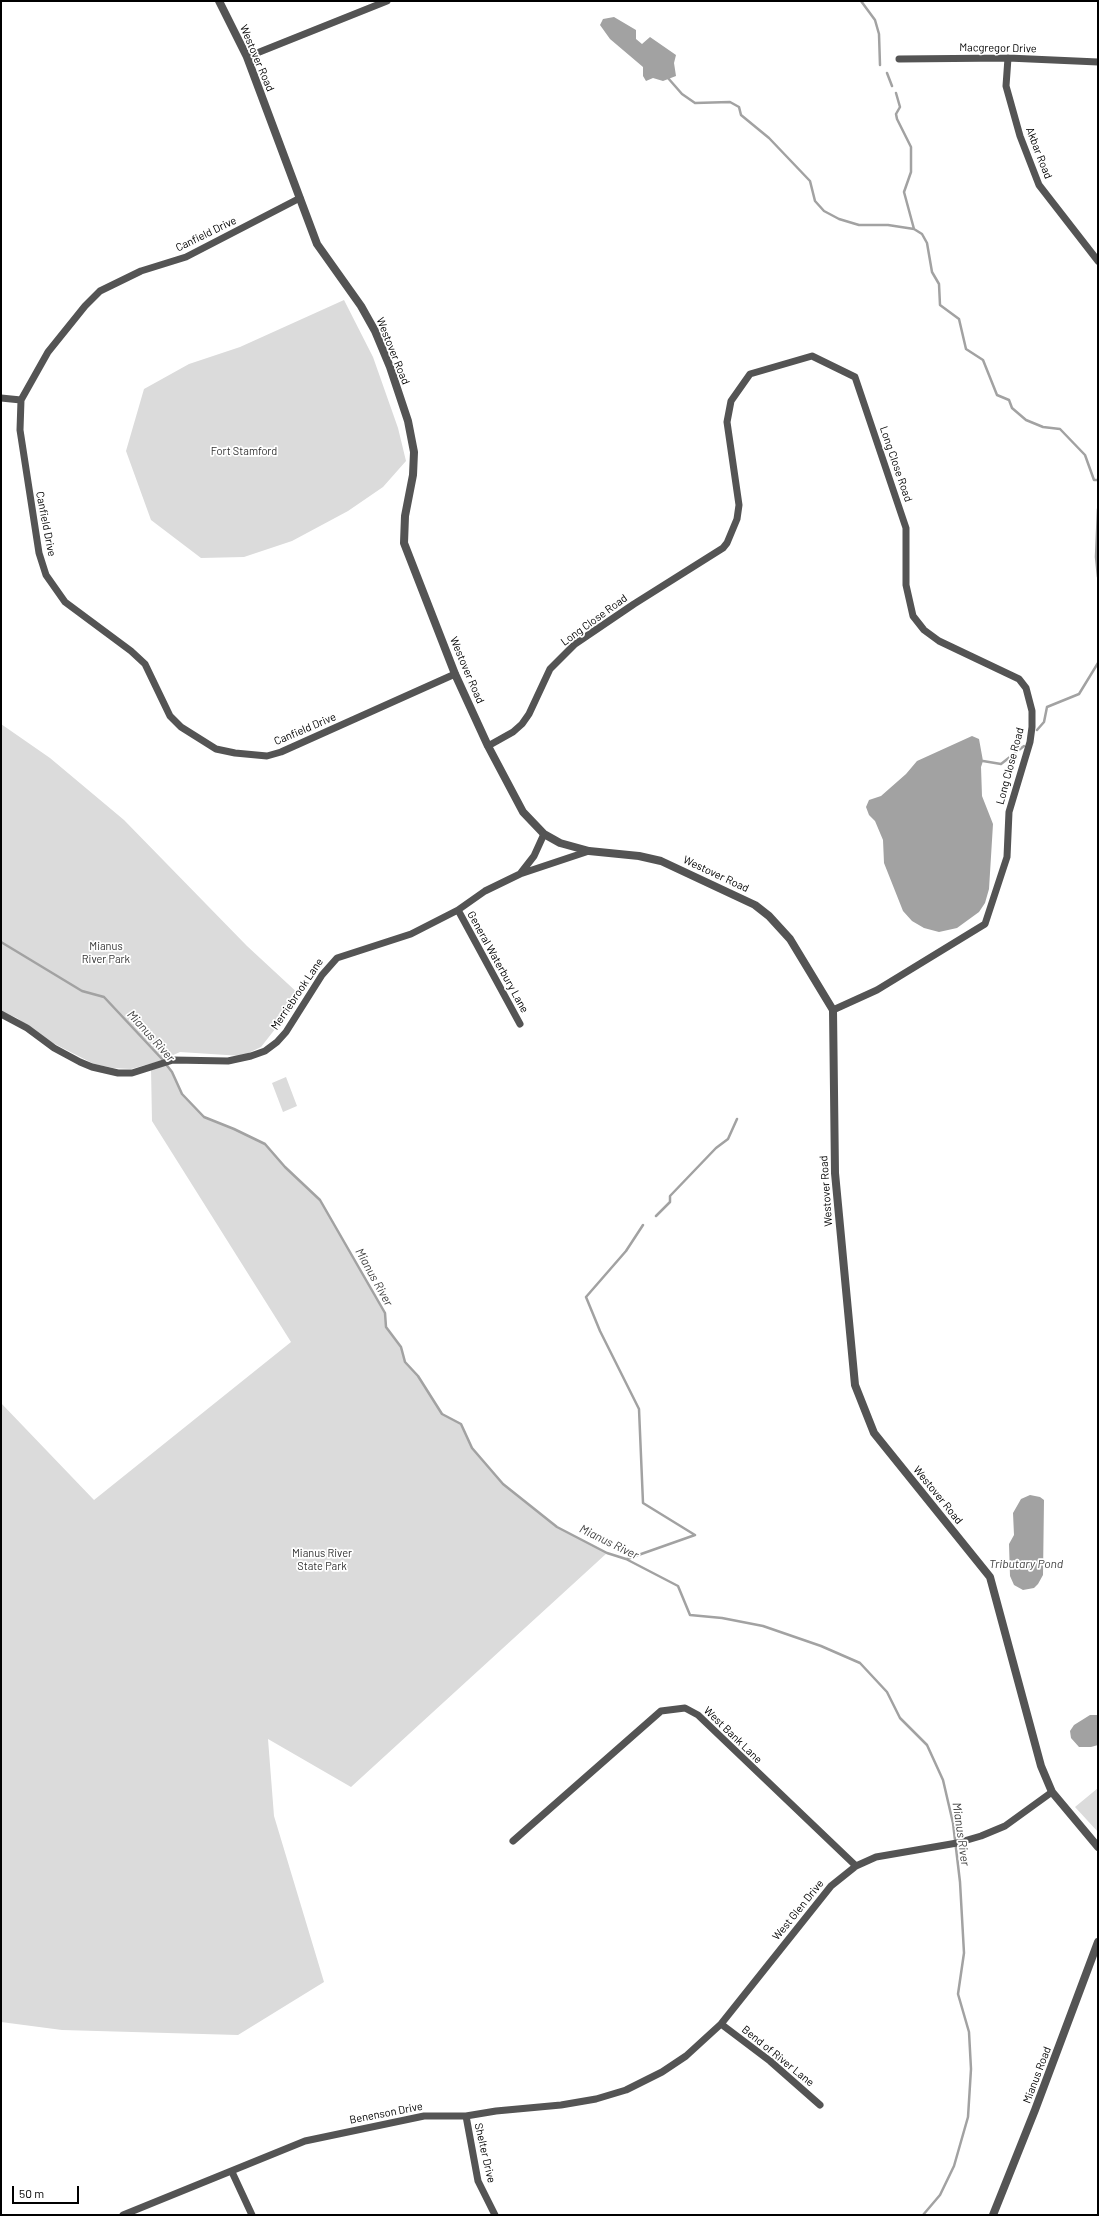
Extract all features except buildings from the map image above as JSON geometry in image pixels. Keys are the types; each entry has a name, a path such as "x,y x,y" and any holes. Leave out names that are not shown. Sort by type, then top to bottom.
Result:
{"street":[{"name":"Westover Road","path":"219,1 247,57 317,244 361,306 375,331 390,367 408,421 414,452 413,475 405,516 404,543 456,674 488,746 523,812 544,834 560,843 589,851 639,856 662,861 755,905 769,916 790,939 833,1010 835,1173 855,1385 874,1433 990,1577 1041,1766 1052,1792 1098,1846"},
{"path":"247,57 387,1"},
{"name":"Macgregor Drive","path":"899,59 1008,58 1098,62"},
{"name":"Akbar Road","path":"1008,58 1006,86 1020,136 1039,185 1098,261"},
{"name":"Canfield Drive","path":"300,198 186,258 141,271 100,291 85,306 48,352 21,400 20,430 39,553 46,575 65,602 131,651 145,664 170,716 195,737 216,749 241,754 267,756 281,752 456,674"},
{"name":"Long Close Road","path":"488,746 513,732 522,724 550,669 576,644 634,604 727,544 737,519 739,505 727,422 732,401 750,374 812,356 854,377 906,528 906,585 913,616 924,630 939,641 1019,680 1026,688 1032,711 1032,727 1030,742 1009,812 1007,856 985,924 877,990 833,1010"},
{"path":"1,398 21,400"},
{"name":"Merriebrook Lane","path":"520,874 534,856 544,834"},
{"name":"Merriebrook Lane","path":"1,1014 17,1021 54,1048 92,1067 118,1073 132,1073 163,1065 174,1060 228,1061 252,1056 265,1051 277,1042 286,1032 322,975 337,958 411,934 458,910 485,891 520,874 589,851"},
{"name":"General Waterbury Lane","path":"458,910 520,1024"},
{"name":"West Bank Lane","path":"513,1841 661,1711 685,1708 698,1715 856,1866"},
{"name":"West Glen Drive","path":"662,2072 686,2056 721,2024 831,1886 856,1866 876,1857 968,1841 1005,1826 1052,1792"},
{"name":"Mianus Road","path":"993,2215 1035,2110 1098,1942"},
{"name":"Bend of River Lane","path":"721,2024 770,2061 820,2105"},
{"name":"Benenson Drive","path":"123,2215 232,2172 305,2141 424,2116 466,2116 496,2111 561,2105 596,2099 626,2090 662,2072"},
{"name":"Shelter Drive","path":"466,2116 478,2181 495,2215"},
{"path":"232,2172 252,2215"}],"green space":[{"name":"Fort Stamford","path":"344,300 373,357 398,428 406,461 383,487 348,511 292,541 244,557 201,558 151,520 126,451 144,389 189,364 240,347"},
{"name":"Mianus River State Park","path":"1,724 50,758 124,820 247,946 301,996 261,1047 242,1056 180,1052 162,1060 172,1072 182,1094 204,1117 265,1144 285,1167 320,1200 385,1313 386,1327 401,1347 405,1362 418,1376 442,1414 461,1424 472,1448 503,1484 557,1527 607,1553 351,1787 268,1739 274,1816 324,1982 238,2035 62,2030 1,2022 1,1403 94,1500 291,1342 152,1121 151,1068 160,1061 131,1069 113,1068 94,1064 45,1039 17,1018 1,1011"},
{"path":"286,1077 297,1106 283,1112 272,1083"},
{"path":"1098,1788 1098,1832 1075,1807"}],"water":[{"path":"614,17 636,30 636,39 642,44 650,37 676,55 674,63 676,76 663,81 653,78 646,81 643,76 643,67 610,39 600,25 603,19"},
{"path":"972,736 979,739 983,761 981,767 982,796 993,824 989,889 985,903 979,912 957,928 939,932 924,928 912,921 903,911 884,863 883,840 875,821 869,815 866,807 869,800 881,796 906,774 917,761"},
{"name":"Tributary Pond","path":"1030,1495 1040,1497 1044,1500 1043,1575 1034,1588 1023,1590 1014,1585 1010,1576 1009,1544 1014,1535 1013,1513 1021,1499"},
{"path":"1090,1715 1098,1715 1098,1745 1091,1747 1079,1747 1071,1738 1070,1731 1074,1725"}],"waterway":[{"path":"861,1 875,20 879,34 880,65"},
{"path":"887,73 892,86"},
{"path":"668,78 682,94 695,103 730,102 739,107 741,115 769,138 810,181 815,201 824,211 839,219 859,225 888,225 914,229 922,234 927,243 932,272 939,284 940,305 959,319 966,349 983,360 997,395 1009,400 1012,408 1026,420 1043,427 1060,429 1085,455 1094,480 1098,480"},
{"path":"896,93 900,107 896,114 897,119 911,147 911,172 904,192 914,229"},
{"path":"1098,509 1096,557 1098,577"},
{"path":"1037,730 1044,722 1047,707 1079,694 1098,663"},
{"path":"983,761 1001,764 1024,746"},
{"name":"Mianus River","path":"1,942 82,991 104,997 162,1059 172,1072 182,1094 204,1117 265,1144 285,1167 320,1200 385,1313 386,1327 401,1347 405,1362 418,1376 442,1414 461,1424 472,1448 503,1484 557,1527 607,1553 626,1559 678,1586 690,1615 722,1618 763,1626 821,1646 860,1663 887,1692 900,1718 927,1745 943,1780 953,1823 960,1882 964,1953 958,1994 969,2032 971,2069 968,2117 954,2166 940,2195 923,2215"},
{"path":"656,1216 670,1202 670,1196 716,1148 728,1139 737,1119"},
{"path":"627,1559 695,1535 643,1503 639,1409 600,1331 586,1297 626,1251 643,1225"}],"park label":[{"name":"Mianus River Park","path":"106,952"}]}
